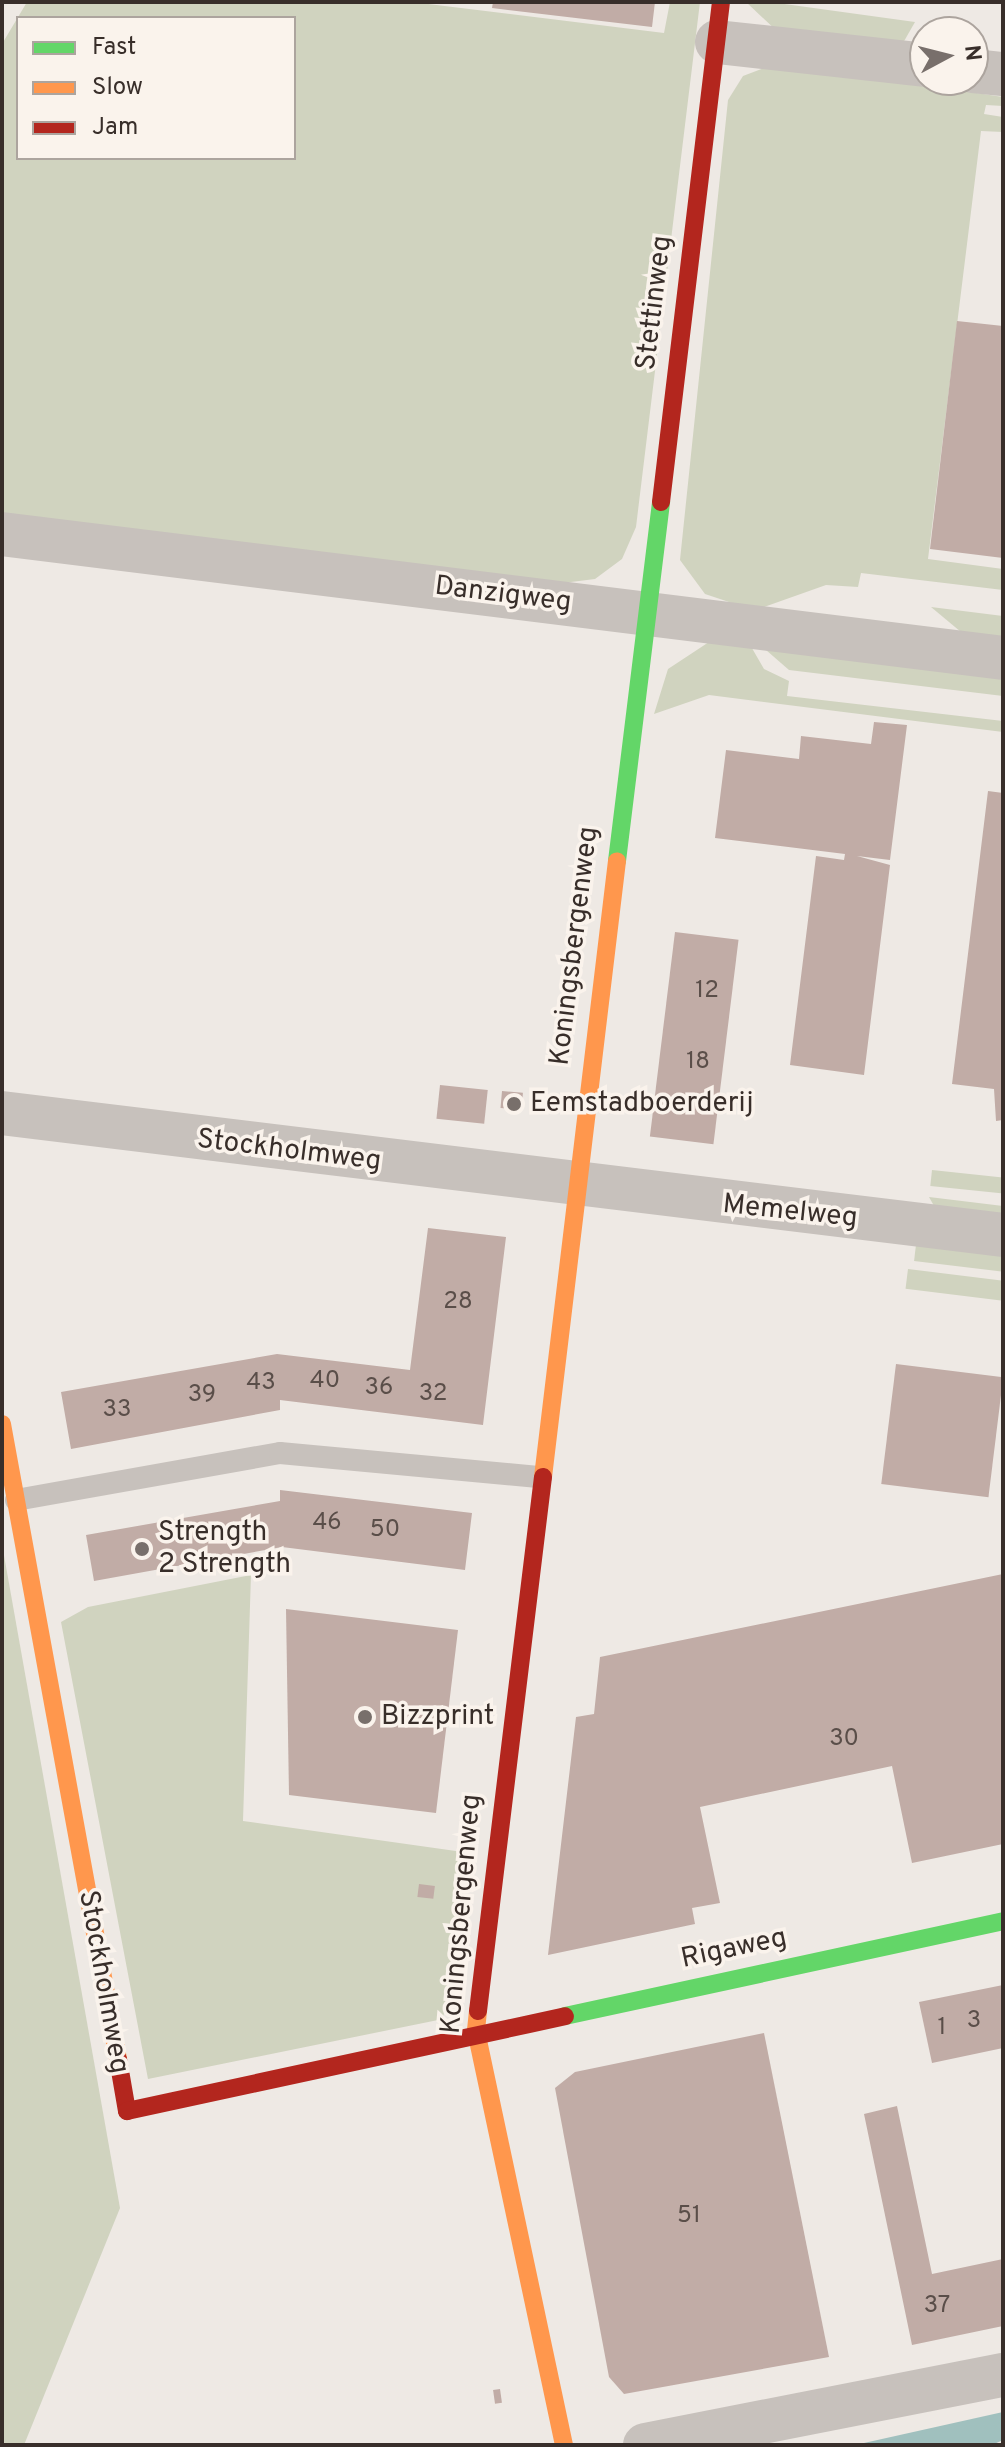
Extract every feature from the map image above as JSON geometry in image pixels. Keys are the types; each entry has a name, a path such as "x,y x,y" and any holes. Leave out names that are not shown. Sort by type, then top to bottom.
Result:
{"street":[{"path":"719,22 909,62"},
{"name":"Stettinweg","path":"645,612 719,22"},
{"name":"Danzigweg","path":"2,534 1003,658"},
{"name":"Koningsbergenweg","path":"564,2445 476,2031 645,612"},
{"name":"Stockholmweg","path":"2,1113 576,1188"},
{"name":"Memelweg","path":"576,1188 1003,1235"},
{"name":"Stockholmweg","path":"2,1424 127,2111 476,2031"},
{"name":"Rigaweg","path":"476,2031 1003,1921"},
{"path":"645,2445 1003,2375"}],"lane":[{"path":"16,1500 280,1453 541,1477"}],"green space":[{"path":"27,2 412,2 664,33 670,2 700,2 636,527 622,559 595,579 563,583 2,516 2,44 16,20 16,160 296,160 296,16 19,16"},
{"path":"746,2 770,2 909,21 909,32 903,43 779,33"},
{"path":"777,63 909,83 909,96 1003,97 1003,106 986,105 984,114 1003,117 1003,132 981,131 928,559 1003,569 1003,590 861,573 858,587 826,585 764,607 735,604 705,594 680,560 728,100 743,76"},
{"path":"931,607 1003,616 1003,637 961,632"},
{"path":"709,642 749,643 764,669 789,681 787,696 1003,721 1003,732 709,695 654,714 668,669"},
{"path":"766,650 1003,675 1003,696 789,670"},
{"path":"932,1170 1003,1177 1001,1193 930,1186"},
{"path":"929,1197 1003,1206 1003,1221 938,1213"},
{"path":"916,1245 1003,1256 1001,1272 914,1261"},
{"path":"908,1269 1003,1281 1001,1301 906,1289"},
{"path":"2,1544 120,2208 24,2445 2,2445"},
{"path":"251,1575 243,1821 470,1853 443,2019 148,2079 61,1622 88,1607"}],"water":[{"path":"1003,2412 1003,2440 992,2445 855,2445"}],"building":[{"path":"493,2 655,2 652,27 492,8"},
{"path":"957,321 1003,326 1003,558 930,549"},
{"path":"874,722 907,725 890,860 857,856 890,865 864,1075 790,1065 816,856 844,860 845,854 715,838 726,750 799,759 801,736 871,744"},
{"path":"988,791 1003,793 1003,1120 996,1121 994,1089 952,1084"},
{"path":"675,932 739,940 713,1144 650,1136"},
{"path":"440,1085 488,1090 484,1124 436,1119"},
{"path":"502,1091 523,1093 521,1110 501,1108"},
{"path":"428,1228 506,1237 483,1425 280,1400 280,1410 71,1449 61,1392 277,1354 410,1370"},
{"path":"896,1364 1003,1377 988,1497 881,1484"},
{"path":"280,1490 472,1513 465,1570 282,1547 94,1581 86,1535 280,1501"},
{"path":"1003,1574 1003,1844 912,1863 892,1766 700,1807 720,1903 692,1908 695,1924 548,1955 576,1717 594,1714 600,1657"},
{"path":"286,1609 458,1630 436,1813 289,1795"},
{"path":"419,1884 435,1886 433,1899 417,1897"},
{"path":"1003,1985 1003,2048 932,2063 919,2002"},
{"path":"764,2033 829,2357 624,2394 609,2377 555,2088 575,2072"},
{"path":"897,2106 932,2274 1003,2259 1003,2326 912,2345 864,2114"},
{"path":"500,2389 502,2403 495,2404 493,2390"}],"traffic: fast":[{"path":"617,861 661,502"},
{"path":"565,2016 1003,1921"}],"traffic: slow":[{"path":"543,1477 617,861"},
{"path":"2,1424 118,2059"},
{"path":"478,2011 476,2031 564,2445"}],"traffic: jam":[{"path":"661,502 721,2"},
{"path":"478,2011 543,1477"},
{"path":"118,2059 127,2111 565,2016"}],"place":[{"name":"Eemstadboerderij","path":"514,1104"},
{"name":"Strength 2 Strength","path":"142,1549"},
{"name":"Bizzprint","path":"365,1717"}]}
